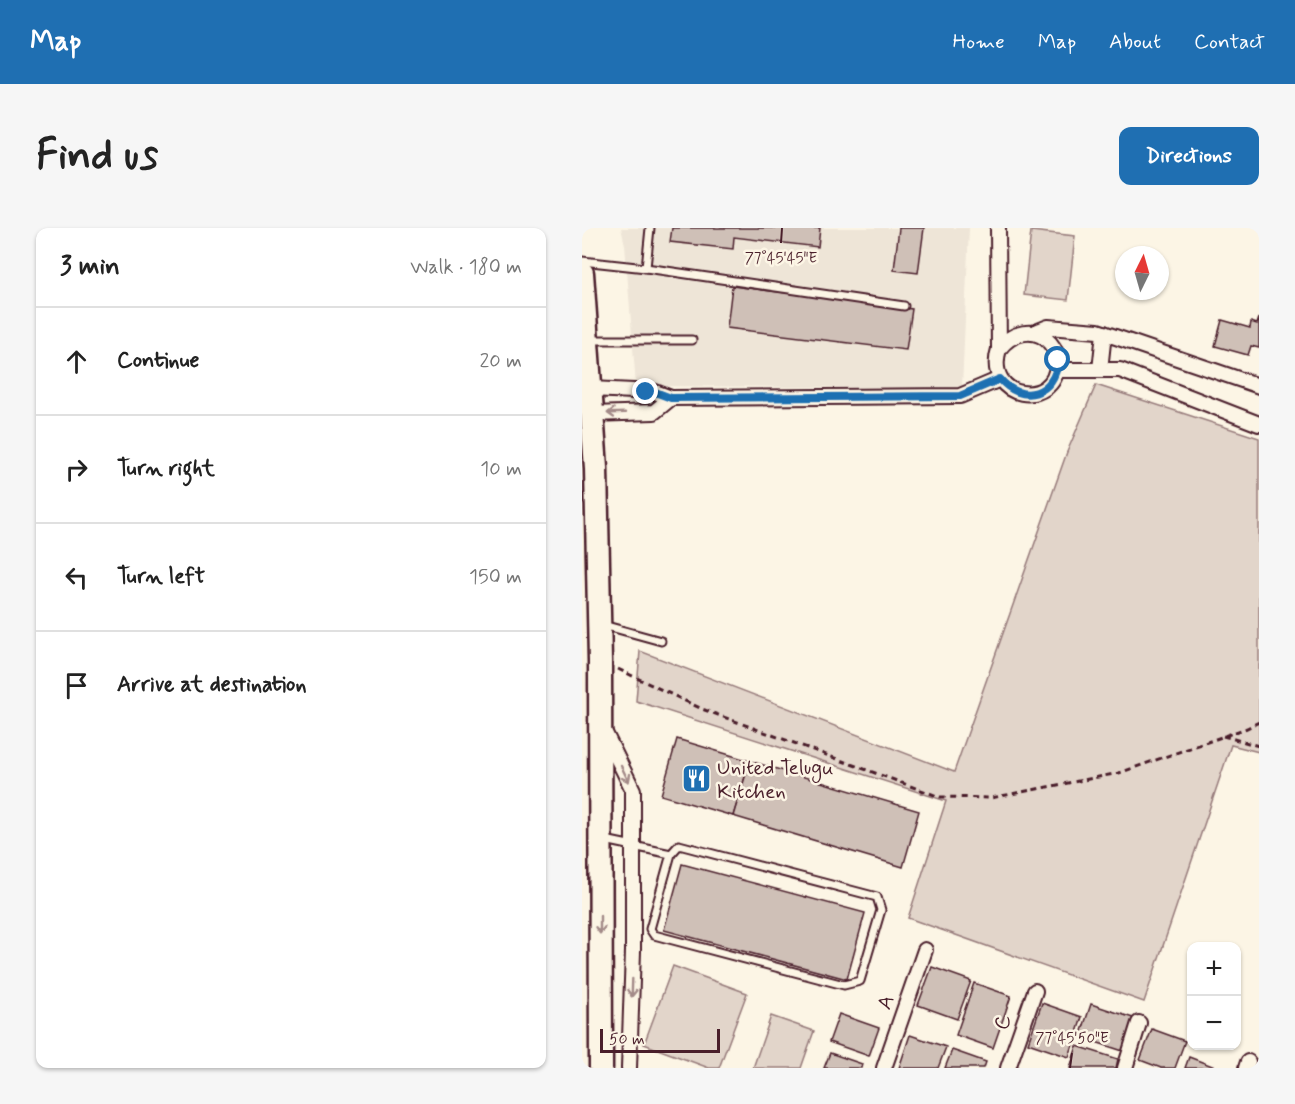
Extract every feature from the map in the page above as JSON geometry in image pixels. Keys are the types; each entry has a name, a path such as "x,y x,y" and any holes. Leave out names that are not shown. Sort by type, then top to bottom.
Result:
{"main road":[{"path":"582,273 596,468 598,623 591,660 600,721 601,1068"}],"street":[{"path":"998,228 999,349 996,369 1000,379 1016,392 1027,394 1037,392 1046,387 1057,370 1055,351 1050,343 1033,333"},
{"path":"999,349 1006,340 1014,335 1033,333 1048,327 1098,330 1259,386"},
{"path":"1100,370 1104,333"},
{"path":"1057,370 1120,370 1259,424"},
{"path":"591,389 655,392 671,398 960,396 1000,379"},
{"path":"592,414 654,412 671,398"},
{"path":"600,721 633,790 633,951 629,1068"},
{"name":"A","path":"884,1068 925,950"},
{"name":"C","path":"1008,1068 1035,991"},
{"path":"1125,1068 1139,1023"}],"lane":[{"path":"646,268 650,228"},
{"path":"582,261 646,268 904,306"},
{"path":"587,340 692,340"},
{"path":"598,623 661,641"},
{"path":"600,839 671,855"},
{"path":"679,845 877,897 881,910 860,981 844,985 654,935 650,929 671,855 679,845"}],"path":[{"path":"591,660 702,709 940,797 991,798 1119,773 1259,722"},
{"path":"1223,736 1259,746"}],"shaded area":[{"path":"621,228 969,228 962,388 636,386 625,245"},
{"path":"1031,231 1075,236 1068,300 1024,295"},
{"path":"1096,385 1259,438 1259,752 1231,745 1144,1002 908,918 946,801 636,701 640,651 954,772 1067,452"},
{"path":"673,966 747,993 719,1068 709,1068 644,1044"},
{"path":"771,1016 814,1031 801,1068 753,1068"}],"building":[{"path":"672,228 820,228 818,247 734,237 733,249 670,242"},
{"path":"899,228 924,228 918,273 894,270"},
{"path":"732,286 912,309 906,350 727,328"},
{"path":"1259,318 1259,348 1251,346 1248,355 1215,346 1222,320 1250,328 1251,322 1257,324"},
{"path":"677,739 750,761 733,816 661,795"},
{"path":"750,761 919,811 903,867 733,816"},
{"path":"682,864 865,913 847,979 664,930"},
{"path":"932,967 971,981 957,1019 918,1005"},
{"path":"974,983 1011,996 993,1048 956,1035"},
{"path":"1042,1003 1082,1017 1069,1057 1028,1043"},
{"path":"1091,1004 1133,1018 1123,1051 1080,1037"},
{"path":"839,1014 879,1028 869,1056 829,1042"},
{"path":"1152,1029 1185,1041 1175,1068 1161,1068 1140,1060"},
{"path":"910,1035 946,1047 938,1068 899,1068"},
{"path":"1077,1046 1118,1059 1116,1068 1070,1068"},
{"path":"952,1050 986,1062 984,1068 945,1068"},
{"path":"830,1053 862,1064 861,1068 824,1068"},
{"path":"1189,1057 1215,1067 1215,1068 1185,1068"}],"place":[{"name":"United Telugu Kitchen","path":"696,779"}],"route":[{"path":"646,392 655,392 671,398 960,396 1000,379 1016,392 1027,394 1046,387 1057,370 1058,360"}]}
